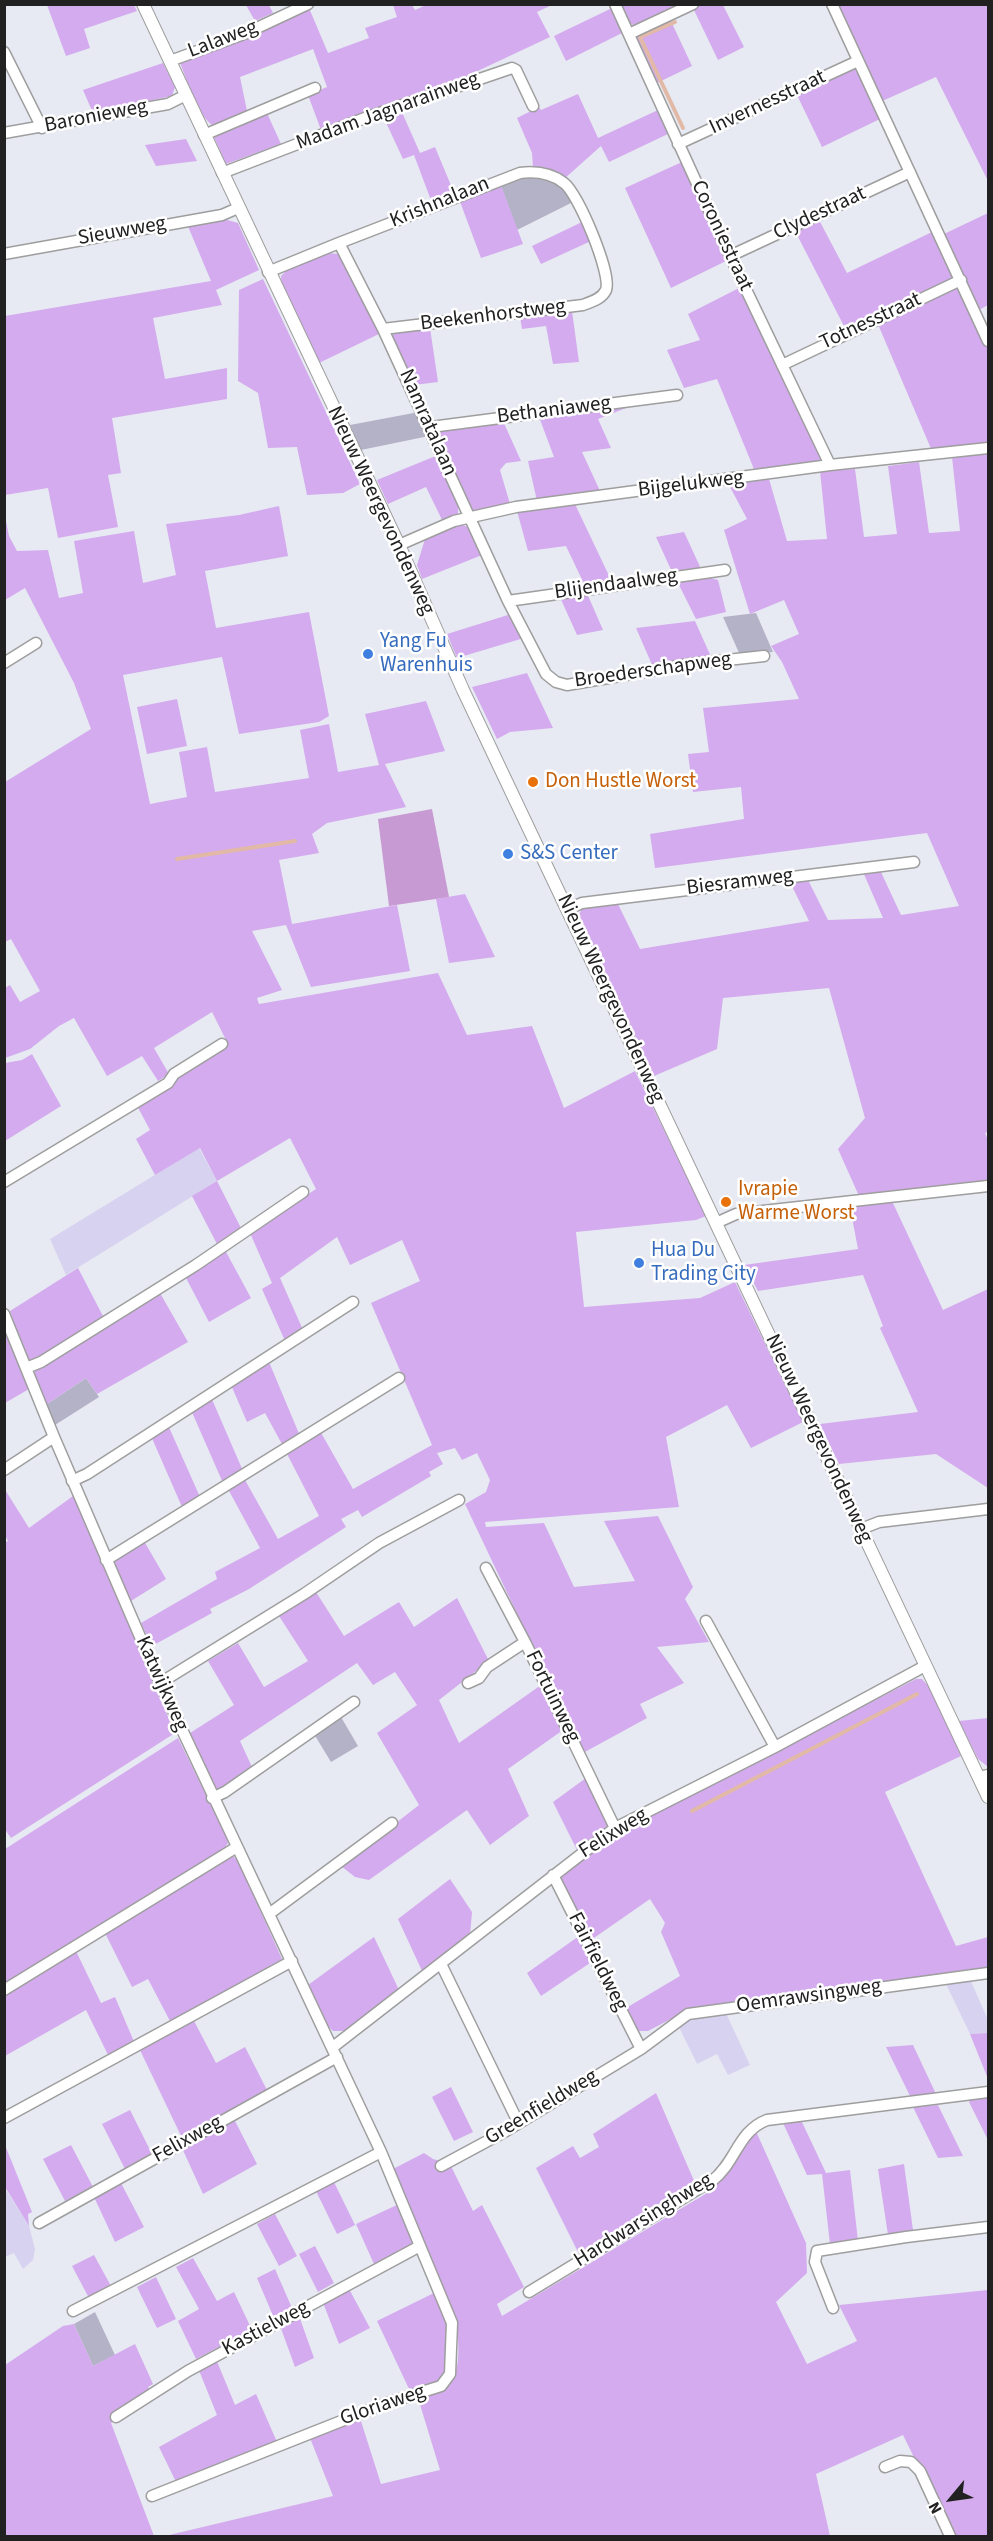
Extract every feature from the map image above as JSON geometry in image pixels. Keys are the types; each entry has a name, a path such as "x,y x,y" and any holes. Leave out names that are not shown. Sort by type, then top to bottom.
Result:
{"street":[{"name":"Nieuw Weergevondenweg","path":"143,4 268,273 399,545 463,690 925,1666 984,1776 988,1797"},
{"name":"Lalaweg","path":"170,61 244,34 308,4"},
{"name":"Coroniestraat","path":"615,4 730,256 831,465"},
{"path":"629,34 693,4"},
{"path":"832,4 988,341"},
{"path":"4,52 42,128"},
{"name":"Invernesstraat","path":"678,144 858,61"},
{"name":"Madam Jagnarainweg","path":"222,172 375,115 512,68 516,70 533,106"},
{"path":"204,135 315,88"},
{"name":"Baronieweg","path":"4,133 168,104 186,95"},
{"name":"Clydestraat","path":"730,256 910,172"},
{"name":"Krishnalaan","path":"339,243 510,175 543,173 556,177 574,193 606,273 606,291 601,296"},
{"name":"Sieuwweg","path":"4,254 222,215 238,208"},
{"path":"268,273 339,243"},
{"name":"Namratalaan","path":"339,243 384,329 508,601 546,674"},
{"name":"Totnesstraat","path":"782,364 961,280"},
{"name":"Beekenhorstweg","path":"384,329 573,307 601,296"},
{"name":"Bethaniaweg","path":"431,428 677,395"},
{"name":"Bijgelukweg","path":"399,545 469,517 516,507 831,465 988,448"},
{"name":"Blijendaalweg","path":"508,601 725,570"},
{"path":"4,663 36,643"},
{"name":"Broederschapweg","path":"546,674 556,682 567,684 690,664 764,656"},
{"name":"Biesramweg","path":"568,909 582,903 914,862"},
{"path":"4,1182 168,1083 174,1074 222,1044"},
{"path":"716,1223 736,1214 988,1186"},
{"path":"26,1368 41,1362 143,1299 303,1192"},
{"path":"72,1481 97,1468 353,1302"},
{"name":"Katwijkweg","path":"4,1314 72,1481 160,1683 335,2052"},
{"path":"106,1560 399,1378"},
{"path":"4,1470 54,1437"},
{"path":"160,1683 274,1613 379,1543 459,1500"},
{"path":"861,1529 879,1522 988,1509"},
{"name":"Fortuinweg","path":"486,1568 525,1642 615,1828"},
{"path":"706,1621 776,1747"},
{"path":"468,1683 525,1642"},
{"name":"Felixweg","path":"39,2223 335,2052 441,1964 615,1828 776,1747 925,1666"},
{"path":"213,1798 354,1702"},
{"path":"269,1914 392,1822"},
{"path":"4,1990 237,1847"},
{"name":"Fairfieldweg","path":"553,1875 640,2049"},
{"path":"4,2118 292,1961"},
{"path":"441,1964 518,2122"},
{"name":"Oemrawsingweg","path":"640,2049 688,2014 988,1973"},
{"name":"Greenfieldweg","path":"441,2166 640,2049"},
{"name":"Gloriaweg","path":"152,2496 387,2403 441,2386 450,2374 452,2323 381,2152 335,2052"},
{"name":"Hardwarsinghweg","path":"529,2292 713,2180 721,2173 747,2131 755,2124 767,2120 988,2092"},
{"path":"73,2312 381,2152"},
{"path":"833,2308 815,2262 817,2251 906,2237 988,2228"},
{"name":"Kastielweg","path":"116,2417 188,2371 420,2246"},
{"path":"885,2467 900,2461 911,2462 920,2471 950,2536"}],"shaded area":[{"path":"428,4 552,5 537,12 550,37 450,84 321,130 308,95 327,87 313,49 240,77 247,111 214,126 208,122 198,106 179,60 309,8 328,53 369,38 365,28 397,17 393,5 412,5 415,10"},
{"path":"47,5 134,5 137,11 84,29 90,48 66,56"},
{"path":"246,5 269,5 273,13 255,21"},
{"path":"619,5 687,5 638,26 630,24"},
{"path":"699,5 723,5 744,47 718,60 693,8"},
{"path":"835,5 988,5 988,181 936,77 880,102"},
{"path":"612,8 624,32 566,61 554,36"},
{"path":"670,19 692,66 655,84 635,36"},
{"path":"163,63 175,87 172,96 93,113 83,90"},
{"path":"857,68 882,118 822,147 796,93"},
{"path":"578,94 598,138 658,110 670,133 609,162 601,146 564,179 533,168 532,153 517,118 539,107 541,110"},
{"path":"401,110 420,153 435,147 455,195 432,203 414,155 403,159 383,116"},
{"path":"267,113 281,144 226,164 213,135"},
{"path":"186,139 197,161 156,166 145,145"},
{"path":"682,162 728,260 671,288 625,188"},
{"path":"540,176 561,185 573,202 517,230 500,183 514,178"},
{"path":"500,183 523,244 481,258 459,199"},
{"path":"988,213 988,305 979,310 944,234"},
{"path":"818,218 847,273 934,231 953,274 952,279 846,330 794,229"},
{"path":"224,219 238,223 259,270 216,290 222,305 153,318 165,379 227,368 227,399 112,418 121,473 108,475 118,527 58,538 48,488 5,495 5,316 211,281 187,224"},
{"path":"582,222 591,241 541,264 532,246"},
{"path":"328,253 338,254 342,258 381,333 319,363 282,287 281,276 289,268"},
{"path":"263,279 360,484 343,493 307,495 297,447 268,448 258,393 238,381 239,290"},
{"path":"957,286 963,291 988,348 988,445 932,451 877,322"},
{"path":"741,287 822,460 820,463 756,474 717,379 684,388 667,350 700,340 688,314"},
{"path":"572,311 579,362 553,364 546,326 522,329 520,317"},
{"path":"430,328 438,382 414,385 392,336 396,332"},
{"path":"616,406 626,408 598,419 611,448 582,452 601,493 537,501 528,461 554,457 539,417"},
{"path":"419,412 429,436 361,450 350,425"},
{"path":"503,421 521,461 506,463 500,470 510,504 472,511 438,435 441,430"},
{"path":"988,454 988,1132 985,1133 988,1140 988,1183 859,1196 838,1149 865,1118 829,988 723,998 717,1049 654,1076 579,915 582,908 617,902 640,949 809,921 790,882 808,880 828,920 883,918 863,872 880,870 901,915 959,906 927,833 655,868 650,834 744,819 741,787 693,792 688,754 709,752 703,708 799,699 782,662 771,646 799,634 784,600 750,614 724,530 747,519 729,485 769,479 787,541 827,539 820,471 855,469 864,537 897,534 888,466 919,462 929,533 960,531 952,457"},
{"path":"438,455 458,503 458,514 443,522 426,487 388,504 377,480"},
{"path":"574,502 612,582 585,586 566,546 528,551 517,511"},
{"path":"279,506 288,556 205,571 216,628 309,612 329,716 319,722 239,734 222,657 123,675 150,804 187,797 179,752 207,747 215,792 309,778 300,730 329,724 338,772 379,765 365,714 426,701 445,751 385,764 406,807 327,823 312,834 319,853 279,860 292,924 397,905 410,971 311,987 286,925 252,931 282,990 257,998 259,1004 438,973 467,1035 532,1026 564,1108 635,1071 706,1216 696,1220 576,1232 584,1307 700,1298 735,1282 803,1422 751,1448 727,1405 666,1437 679,1507 485,1522 486,1527 544,1523 574,1587 635,1581 604,1521 658,1516 693,1587 685,1599 709,1642 657,1647 684,1683 640,1704 647,1718 583,1753 465,1504 486,1492 490,1480 477,1453 462,1460 455,1448 437,1453 443,1464 429,1472 431,1476 362,1517 358,1510 341,1519 346,1527 249,1589 210,1609 212,1613 152,1646 141,1623 217,1579 215,1572 260,1548 228,1489 245,1480 278,1539 319,1516 286,1452 320,1431 353,1489 432,1445 371,1303 420,1281 402,1240 350,1265 337,1237 280,1278 303,1330 285,1341 262,1289 272,1283 250,1233 316,1189 290,1138 217,1181 200,1148 155,1175 136,1139 150,1130 135,1102 176,1073 228,1044 212,1012 154,1048 169,1074 158,1081 142,1056 107,1076 74,1018 59,1026 30,1049 5,1058 5,988 10,985 20,1002 40,991 11,939 5,942 5,782 91,729 74,683 25,588 5,600 4,511 9,536 17,551 48,550 59,598 83,593 74,541 134,531 143,583 176,575 166,524 239,515"},
{"path":"457,523 468,527 482,555 422,579 417,565 425,539"},
{"path":"684,532 702,571 673,574 656,537"},
{"path":"703,576 718,580 726,612 696,619 676,579"},
{"path":"586,591 603,630 577,635 559,595"},
{"path":"756,613 773,652 740,655 723,617"},
{"path":"511,614 524,638 457,658 447,634"},
{"path":"695,621 712,659 653,667 636,628"},
{"path":"527,673 553,728 510,732 497,739 472,687"},
{"path":"177,699 187,746 147,754 137,707"},
{"path":"432,809 449,897 389,906 378,819"},
{"path":"465,894 495,957 449,963 436,899"},
{"path":"32,1054 61,1106 5,1141 5,1063 22,1060"},
{"path":"199,1148 217,1181 66,1275 50,1239"},
{"path":"217,1181 241,1228 217,1244 192,1196"},
{"path":"892,1201 943,1310 988,1289 988,1488 936,1454 839,1464 820,1424 918,1412 880,1328 883,1326 863,1275 758,1291 744,1265 858,1249 850,1207"},
{"path":"225,1250 251,1298 209,1322 185,1276"},
{"path":"78,1268 104,1318 31,1362 26,1357 10,1311"},
{"path":"160,1293 188,1342 97,1394 86,1378 47,1404 34,1375 35,1368"},
{"path":"4,1329 29,1389 5,1403 4,1403"},
{"path":"269,1362 300,1436 283,1446 265,1413 247,1422 231,1385"},
{"path":"86,1378 99,1397 55,1425 47,1404"},
{"path":"211,1397 243,1471 223,1483 191,1410"},
{"path":"168,1425 200,1497 182,1507 151,1436"},
{"path":"4,1488 29,1528 73,1496 175,1733 11,1838 4,1828 4,1543 8,1541 5,1535"},
{"path":"144,1541 166,1579 131,1601 114,1562"},
{"path":"316,1592 344,1636 399,1602 414,1627 457,1598 489,1661 439,1700 459,1743 541,1685 563,1730 508,1769 529,1816 490,1845 467,1810 369,1880 355,1877 341,1866 419,1805 377,1733 417,1705 395,1672 373,1685 357,1663 240,1741 252,1767 218,1792 190,1733 234,1705 208,1661 238,1643 264,1687 308,1661 279,1616"},
{"path":"916,1679 922,1679 931,1689 961,1756 885,1792 956,1946 988,1937 988,1970 694,2007 648,2031 639,2031 626,2008 680,1976 661,1932 665,1923 650,1899 591,1940 561,1880 563,1875 612,1836"},
{"path":"341,1717 358,1746 331,1762 314,1734"},
{"path":"988,1718 987,1766 978,1759 959,1721"},
{"path":"178,1738 226,1836 228,1843 224,1849 5,1985 5,1849"},
{"path":"586,1778 608,1825 577,1850 553,1802"},
{"path":"229,1854 237,1859 282,1959 171,2023 148,1979 132,1987 104,1931"},
{"path":"450,1879 472,1912 470,1935 423,1973 398,1919"},
{"path":"579,1936 593,1961 541,1996 527,1973"},
{"path":"374,1937 399,1990 346,2031 333,2031 327,2025 308,1985"},
{"path":"75,1949 101,2003 115,1997 135,2044 109,2057 86,2010 5,2056 5,1993"},
{"path":"970,1979 988,2020 988,2033 970,2034 945,1982"},
{"path":"725,2011 750,2065 728,2075 717,2054 697,2064 677,2023 689,2017"},
{"path":"193,2019 216,2063 245,2047 268,2092 182,2138 139,2048"},
{"path":"988,2033 988,2079 970,2034"},
{"path":"913,2045 936,2094 911,2098 886,2047"},
{"path":"451,2087 473,2132 454,2141 432,2097"},
{"path":"656,2093 695,2183 579,2254 536,2168 573,2146 580,2158 599,2147 593,2134"},
{"path":"988,2097 988,2140 969,2102 970,2099"},
{"path":"938,2105 963,2156 938,2158 913,2107"},
{"path":"130,2110 152,2154 125,2169 102,2124"},
{"path":"234,2119 257,2164 203,2194 182,2148"},
{"path":"801,2120 826,2173 850,2170 858,2241 830,2244 822,2174 807,2175 783,2123"},
{"path":"755,2129 806,2243 807,2273 776,2302 807,2364 857,2341 839,2305 988,2290 988,2536 953,2536 903,2435 816,2474 830,2536 165,2536 333,2496 310,2438 360,2418 381,2484 440,2470 418,2398 442,2390 451,2382 457,2363 457,2330 453,2312 393,2169 424,2153 433,2159 450,2164 473,2211 482,2205 524,2287 497,2304 502,2316 707,2193 705,2189"},
{"path":"5,2145 32,2212 28,2214 29,2226 5,2187"},
{"path":"71,2145 93,2187 65,2201 43,2159"},
{"path":"904,2164 913,2230 888,2235 878,2169"},
{"path":"333,2180 355,2225 337,2234 315,2189"},
{"path":"121,2183 144,2227 115,2242 94,2197"},
{"path":"4,2187 29,2226 35,2249 33,2260 23,2269 14,2253 5,2257"},
{"path":"399,2204 413,2243 374,2264 356,2224"},
{"path":"275,2214 297,2256 279,2266 257,2224"},
{"path":"315,2246 334,2283 318,2292 299,2254"},
{"path":"94,2255 111,2286 89,2298 72,2266"},
{"path":"193,2258 217,2301 234,2292 252,2330 196,2359 178,2321 199,2309 176,2267"},
{"path":"275,2269 292,2308 274,2318 257,2278"},
{"path":"156,2277 176,2319 157,2328 137,2287"},
{"path":"348,2287 370,2328 339,2344 322,2300"},
{"path":"436,2292 449,2321 446,2374 439,2383 410,2391 377,2321"},
{"path":"95,2312 115,2355 93,2366 74,2324"},
{"path":"298,2313 314,2358 295,2367 279,2323"},
{"path":"74,2324 93,2366 135,2344 153,2384 148,2387 152,2393 142,2405 111,2423 154,2536 5,2536 5,2365 63,2326"},
{"path":"216,2359 235,2405 256,2394 277,2442 176,2482 159,2447 217,2415 198,2368"}],"waterway":[{"path":"675,22 640,37 683,128"},
{"path":"177,859 295,841"},
{"path":"692,1811 917,1694"}],"place":[{"name":"Yang Fu Warenhuis","path":"368,654"},
{"name":"Don Hustle Worst","path":"533,782"},
{"name":"S&S Center","path":"508,854"},
{"name":"Ivrapie Warme Worst","path":"726,1202"},
{"name":"Hua Du Trading City","path":"639,1263"}]}
